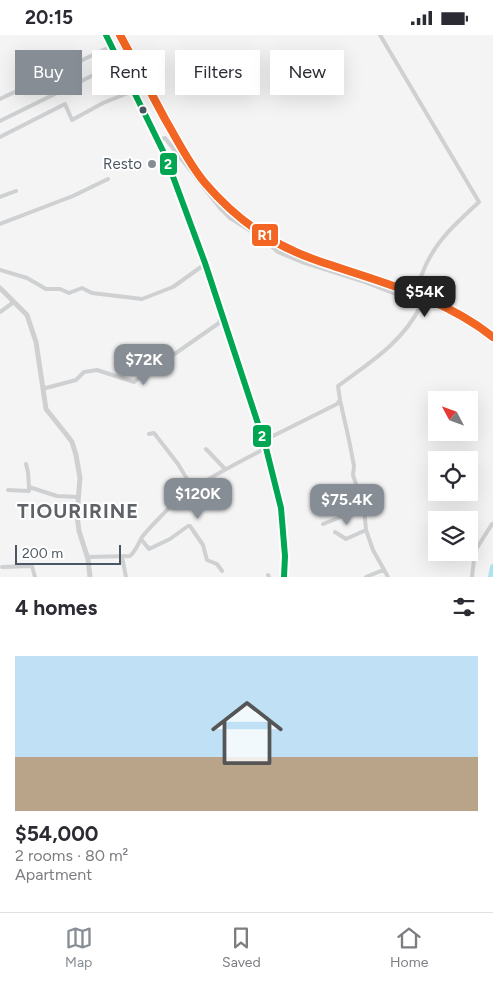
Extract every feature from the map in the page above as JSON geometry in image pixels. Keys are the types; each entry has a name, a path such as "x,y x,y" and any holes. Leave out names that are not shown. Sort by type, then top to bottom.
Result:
{"main road":[{"path":"106,35 114,50"},
{"path":"135,95 159,140 187,212 266,448 280,508 285,556 284,577"}],"street":[{"path":"380,35 479,202 451,228 429,257 411,300"},
{"path":"0,99 112,46"},
{"path":"0,121 92,76"},
{"path":"0,137 65,104 72,120 103,103 123,95"},
{"path":"159,140 165,139 230,218 262,238 278,251 302,262 362,281 411,300 420,307 412,323 385,351 338,386 354,466 353,475 364,508 366,530 372,550 388,577"},
{"path":"0,224 73,196 108,179"},
{"path":"0,197 16,191"},
{"path":"0,270 27,277 46,289 60,289 69,293 82,288 92,293 142,299 172,287 205,263"},
{"path":"0,288 28,315 36,342 46,409 66,434 74,449 80,478 77,515 79,531 88,557 90,577"},
{"path":"0,312 14,302"},
{"path":"43,387 46,388 76,380 84,373 97,370 134,382 166,357 176,353 219,323 221,315"},
{"path":"263,441 329,409 338,404 340,400"},
{"path":"149,434 154,433 178,464 193,489"},
{"path":"88,557 130,556 134,553 141,539 170,508 193,489 225,469 266,448"},
{"path":"206,449 225,469"},
{"path":"8,490 29,491 26,464"},
{"path":"29,487 57,496 78,497"},
{"path":"323,524 364,508"},
{"path":"472,577 475,551 492,524"},
{"path":"141,539 149,549 170,539 190,526 203,545 207,560 217,564 222,571"},
{"path":"335,532 346,539 366,530"},
{"path":"122,557 126,577"},
{"path":"2,567 32,566 35,577"},
{"path":"366,577 383,569"}],"waterway":[{"path":"491,577 493,567"}],"transit line":[{"name":"2","path":"106,35 165,155 205,263 266,448 281,508 285,556 284,577"},
{"name":"R1","path":"120,35 165,119 194,168 216,195 241,218 282,246 313,259 383,282 429,300 473,322 493,337"}],"place":[{"name":"Resto","path":"152,164"}],"district":[{"name":"TIOURIRINE","path":"78,511"}]}
